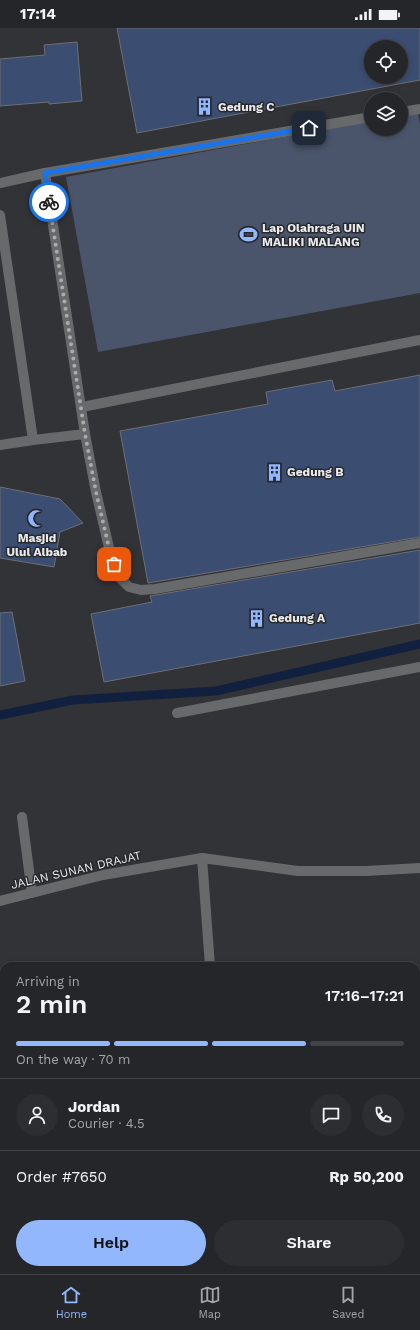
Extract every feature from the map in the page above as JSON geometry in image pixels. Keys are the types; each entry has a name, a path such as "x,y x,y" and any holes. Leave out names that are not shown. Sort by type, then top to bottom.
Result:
{"street":[{"path":"408,111 420,109"},
{"path":"0,183 45,173 364,118"},
{"path":"45,173 85,434 96,492 110,552 118,576 129,587 140,590 155,590 420,543"},
{"path":"0,215 33,440"},
{"path":"82,407 420,340"},
{"path":"0,445 85,434"},
{"path":"177,713 420,667"},
{"path":"22,817 32,893"},
{"path":"202,858 210,962"},
{"name":"JALAN SUNAN DRAJAT","path":"0,901 103,875 202,858 298,871 366,871 420,868"}],"shaded area":[{"name":"Lap Olahraga UIN MALIKI MALANG","path":"418,113 420,125 420,293 98,352 66,177 364,122 364,136 408,136 408,115"}],"building":[{"name":"Gedung C","path":"117,28 420,28 420,80 408,82 408,40 364,40 364,84 399,84 137,133"},
{"path":"77,42 82,101 0,106 0,59 45,55 44,45"},
{"name":"Gedung B","path":"420,375 420,537 148,583 120,431 268,404 266,392 332,380 335,391"},
{"name":"Masjid Ulul Albab","path":"0,487 60,499 83,523 60,532 54,567 0,558"},
{"name":"Gedung A","path":"420,550 420,623 104,682 91,614 152,602 150,596"},
{"path":"12,612 25,681 0,686 0,613"}],"waterway":[{"path":"0,715 73,700 216,691 420,644"}],"way so far":[{"path":"49,202 85,434 96,492 114,564"}],"place":[{"name":"Gedung C","path":"205,107"},
{"name":"Lap Olahraga UIN MALIKI MALANG","path":"249,235"},
{"name":"Gedung B","path":"274,472"},
{"name":"Masjid Ulul Albab","path":"37,519"},
{"name":"Gedung A","path":"256,618"}],"route":[{"path":"49,202 45,173 309,128"}]}
